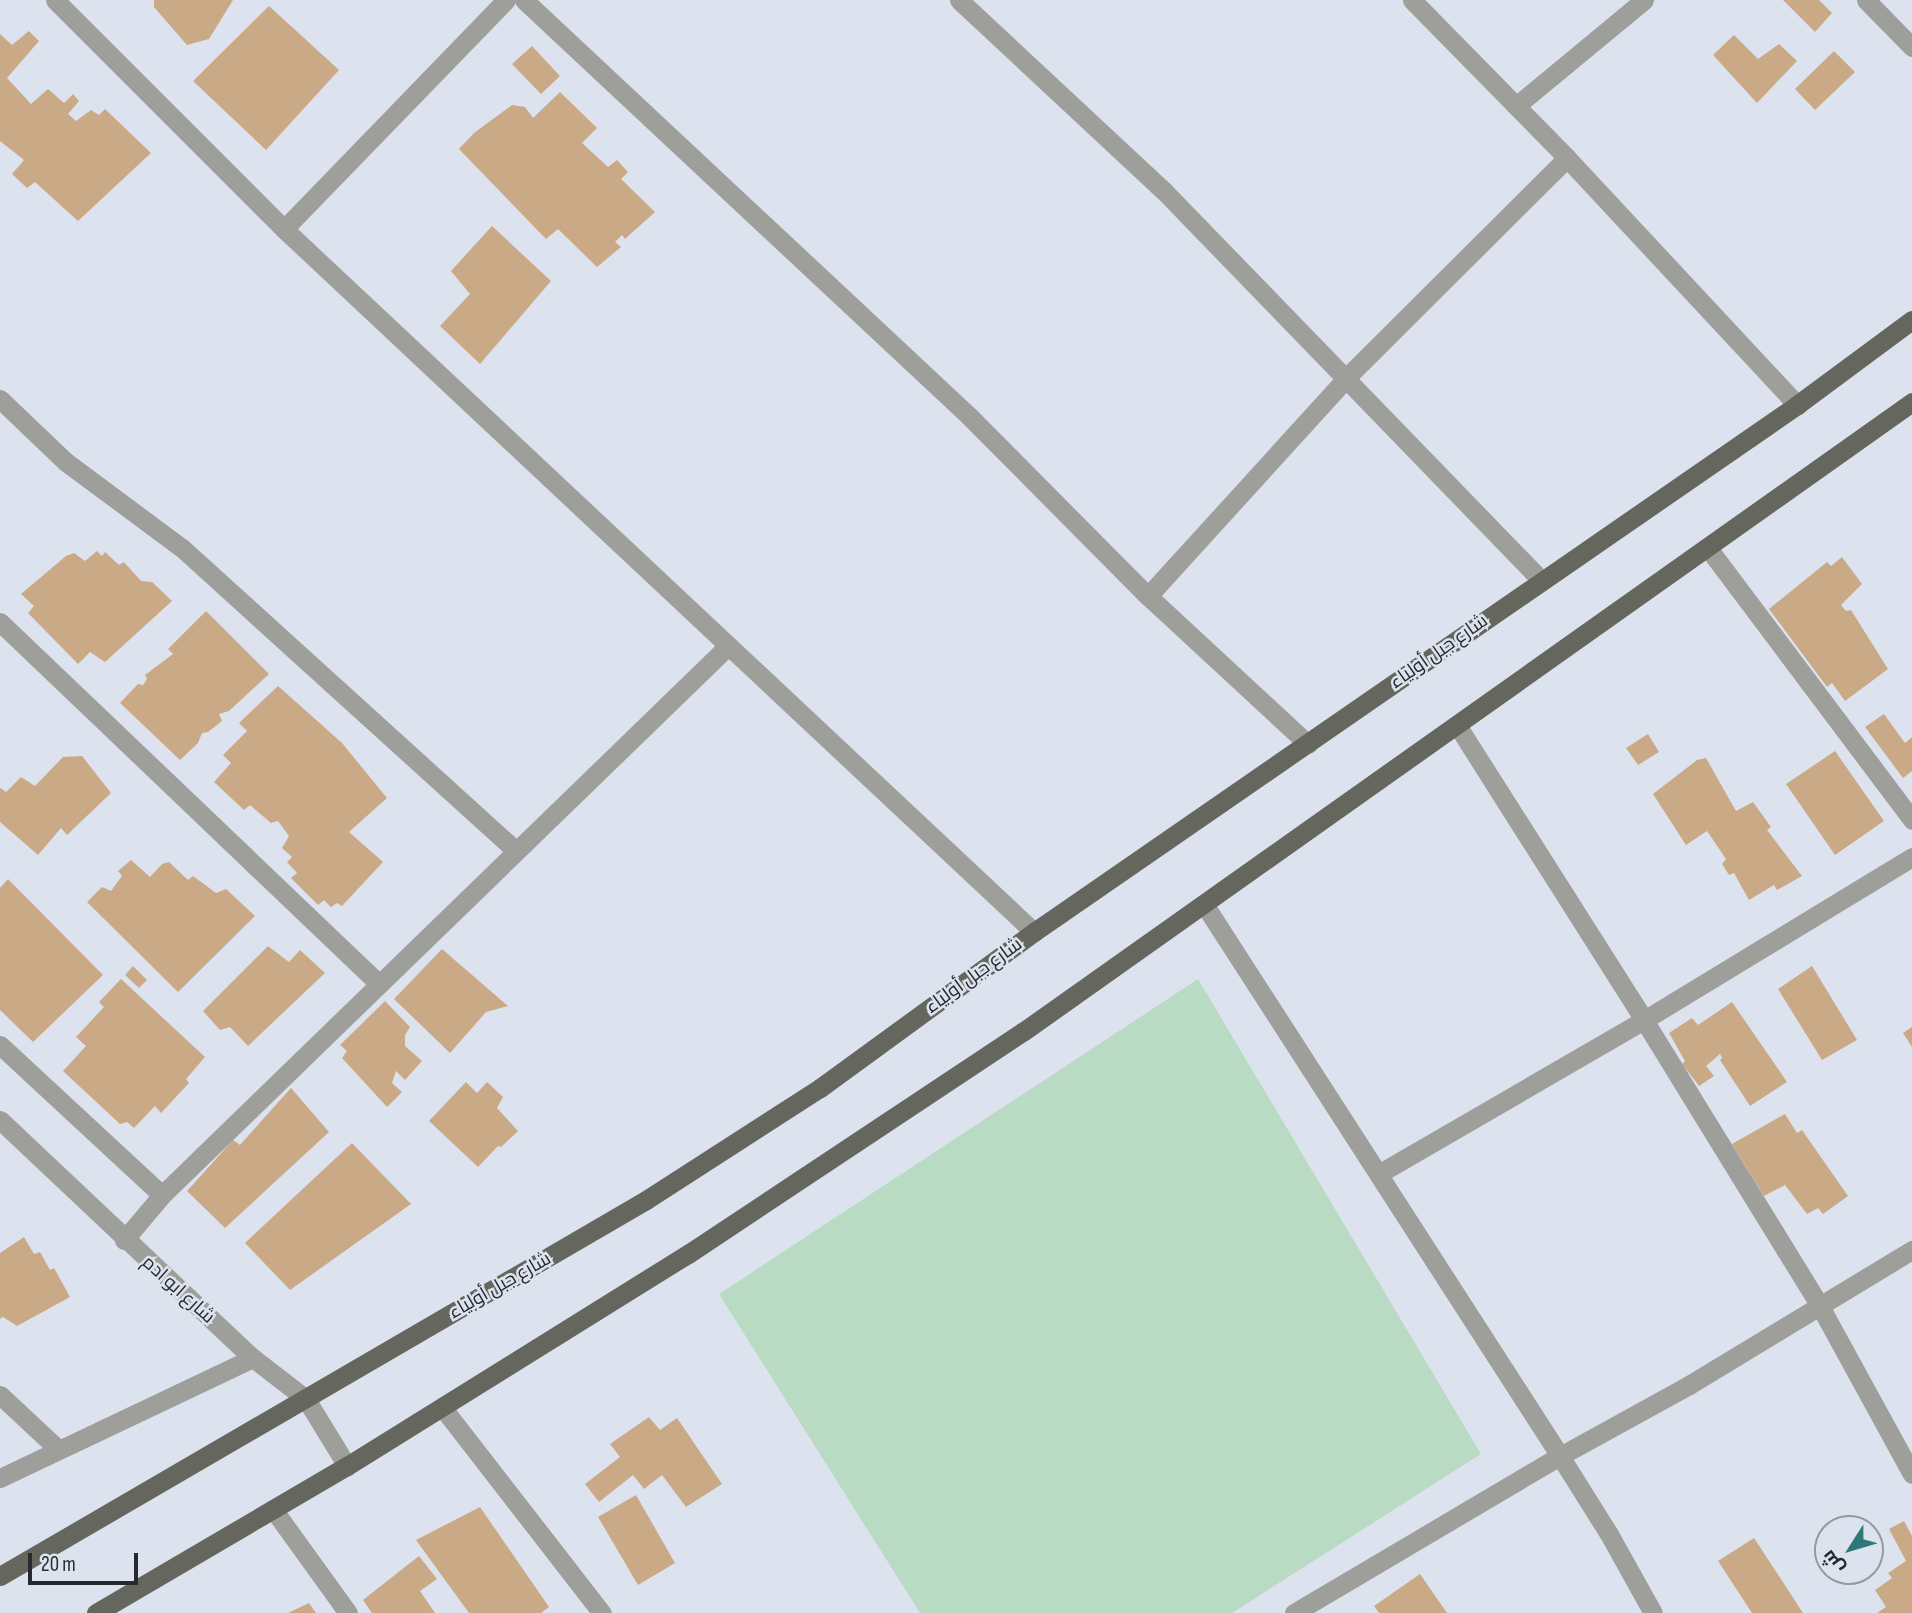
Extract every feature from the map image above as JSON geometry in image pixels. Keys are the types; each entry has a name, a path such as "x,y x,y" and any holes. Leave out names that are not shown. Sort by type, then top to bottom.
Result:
{"main road":[{"name":"شارع جبل أولياء","path":"0,1576 658,1193 820,1088 1034,932 1797,405 1912,320"},
{"path":"96,1613 347,1466 688,1254 932,1093 1204,904 1912,402"}],"street":[{"path":"55,0 284,229 1034,932"},
{"path":"284,229 506,0"},
{"path":"524,0 969,416 1148,596 1308,744"},
{"path":"959,0 1163,190 1541,580"},
{"path":"1412,0 1567,158 1797,405"},
{"path":"1516,106 1644,0"},
{"path":"1866,0 1912,47"},
{"path":"1148,596 1347,377 1567,158"},
{"path":"0,400 66,462 182,548 516,851"},
{"path":"1708,548 1912,820"},
{"path":"0,622 378,983"},
{"path":"124,1240 162,1195 729,646"},
{"path":"1457,725 1644,1020 1821,1308 1912,1474"},
{"path":"1380,1173 1644,1020 1912,857"},
{"path":"1204,904 1560,1455 1609,1534 1653,1613"},
{"path":"0,1045 162,1195"},
{"name":"شارع ابو ادم","path":"0,1120 124,1240 253,1358 306,1399 347,1466"},
{"path":"1294,1613 1560,1455 1689,1385 1821,1308 1912,1250"},
{"path":"0,1478 253,1358"},
{"path":"0,1395 58,1449"},
{"path":"442,1407 602,1613"},
{"path":"273,1509 348,1613"}],"green space":[{"path":"1198,979 1481,1454 1232,1613 920,1613 719,1294"}],"building":[{"path":"154,0 233,0 209,39 187,45 154,7"},
{"path":"1783,0 1819,0 1832,13 1815,32"},
{"path":"269,6 339,70 266,150 193,81"},
{"path":"29,31 39,41 7,78 31,104 48,89 64,103 73,94 79,101 68,114 76,121 91,110 99,115 105,109 151,153 78,221 35,182 27,188 12,174 24,160 0,141 0,34 12,45"},
{"path":"1734,35 1758,59 1779,44 1797,61 1757,103 1713,55"},
{"path":"532,46 560,76 541,94 512,64"},
{"path":"1834,51 1855,72 1815,110 1795,89"},
{"path":"560,92 597,128 582,143 608,167 617,160 628,172 621,179 655,212 625,239 622,235 615,242 621,247 597,267 558,229 546,239 459,149 474,133 512,105 525,107 533,118"},
{"path":"492,226 551,281 480,364 440,326 470,294 451,271"},
{"path":"97,551 102,556 105,552 119,565 124,562 141,581 152,582 172,601 105,662 90,652 78,664 28,613 34,606 21,594 66,556 74,553 85,561"},
{"path":"1842,557 1862,584 1841,605 1846,611 1851,610 1888,669 1845,701 1832,683 1827,687 1769,609 1827,562 1831,566"},
{"path":"206,611 269,674 229,711 219,714 222,721 208,732 202,733 198,743 180,760 120,703 138,684 143,685 147,679 145,675 173,654 168,649"},
{"path":"278,686 342,743 387,798 349,832 383,862 342,906 337,903 331,907 324,900 318,905 291,878 297,873 287,862 292,857 282,848 289,836 278,821 271,823 250,805 244,810 214,782 231,763 223,755 247,731 239,723"},
{"path":"1884,714 1905,743 1912,737 1912,771 1903,778 1865,727"},
{"path":"1648,734 1659,752 1638,765 1626,748"},
{"path":"1835,751 1884,821 1835,855 1786,784"},
{"path":"82,756 111,793 67,835 61,828 38,855 0,822 0,788 6,792 21,777 35,786 63,757"},
{"path":"1706,758 1736,811 1753,802 1771,827 1767,830 1802,876 1777,890 1774,885 1749,900 1734,873 1729,875 1722,864 1726,859 1707,831 1686,845 1653,794 1697,760"},
{"path":"131,860 150,877 162,864 169,862 188,880 193,876 216,893 226,889 255,916 178,992 87,902 102,887 111,891 122,876 118,871"},
{"path":"8,879 103,975 33,1042 0,1010 0,888"},
{"path":"268,946 289,962 300,950 325,973 248,1046 230,1027 220,1030 203,1011"},
{"path":"442,949 508,1006 486,1012 450,1053 394,999"},
{"path":"133,966 147,980 139,988 125,975"},
{"path":"1812,966 1857,1040 1822,1060 1778,989"},
{"path":"121,979 205,1057 186,1079 189,1083 161,1113 155,1106 134,1128 127,1122 120,1124 63,1071 86,1046 76,1037 104,1007 99,1002"},
{"path":"385,1001 410,1027 405,1035 405,1046 422,1061 405,1080 396,1071 392,1083 402,1092 387,1107 342,1058 347,1051 340,1045"},
{"path":"1732,1002 1787,1082 1750,1106 1720,1060 1720,1054 1706,1066 1714,1076 1699,1086 1682,1064 1685,1061 1669,1033 1692,1018 1698,1025"},
{"path":"1912,1027 1912,1047 1903,1033"},
{"path":"466,1082 477,1093 487,1082 503,1097 497,1108 518,1131 501,1147 498,1146 478,1167 429,1121"},
{"path":"291,1088 329,1132 225,1228 187,1191 233,1140 240,1145"},
{"path":"1785,1114 1797,1133 1802,1130 1848,1196 1823,1214 1818,1208 1807,1214 1785,1185 1764,1196 1732,1144"},
{"path":"352,1143 411,1204 290,1290 245,1243"},
{"path":"24,1237 34,1254 40,1252 50,1270 54,1268 70,1297 17,1326 3,1317 0,1319 0,1253"},
{"path":"649,1417 660,1430 677,1418 722,1484 686,1507 662,1475 644,1489 633,1475 599,1502 585,1484 620,1457 610,1444"},
{"path":"636,1495 675,1563 638,1585 598,1517"},
{"path":"480,1507 549,1607 541,1613 469,1613 416,1540"},
{"path":"1904,1521 1912,1536 1912,1613 1877,1613 1886,1607 1875,1590 1892,1578 1888,1573 1906,1561 1889,1529"},
{"path":"1754,1538 1803,1613 1752,1613 1718,1561"},
{"path":"419,1556 437,1579 420,1591 435,1613 372,1613 363,1600"},
{"path":"1420,1574 1447,1613 1379,1613 1374,1606"},
{"path":"309,1603 316,1613 288,1613"}]}
